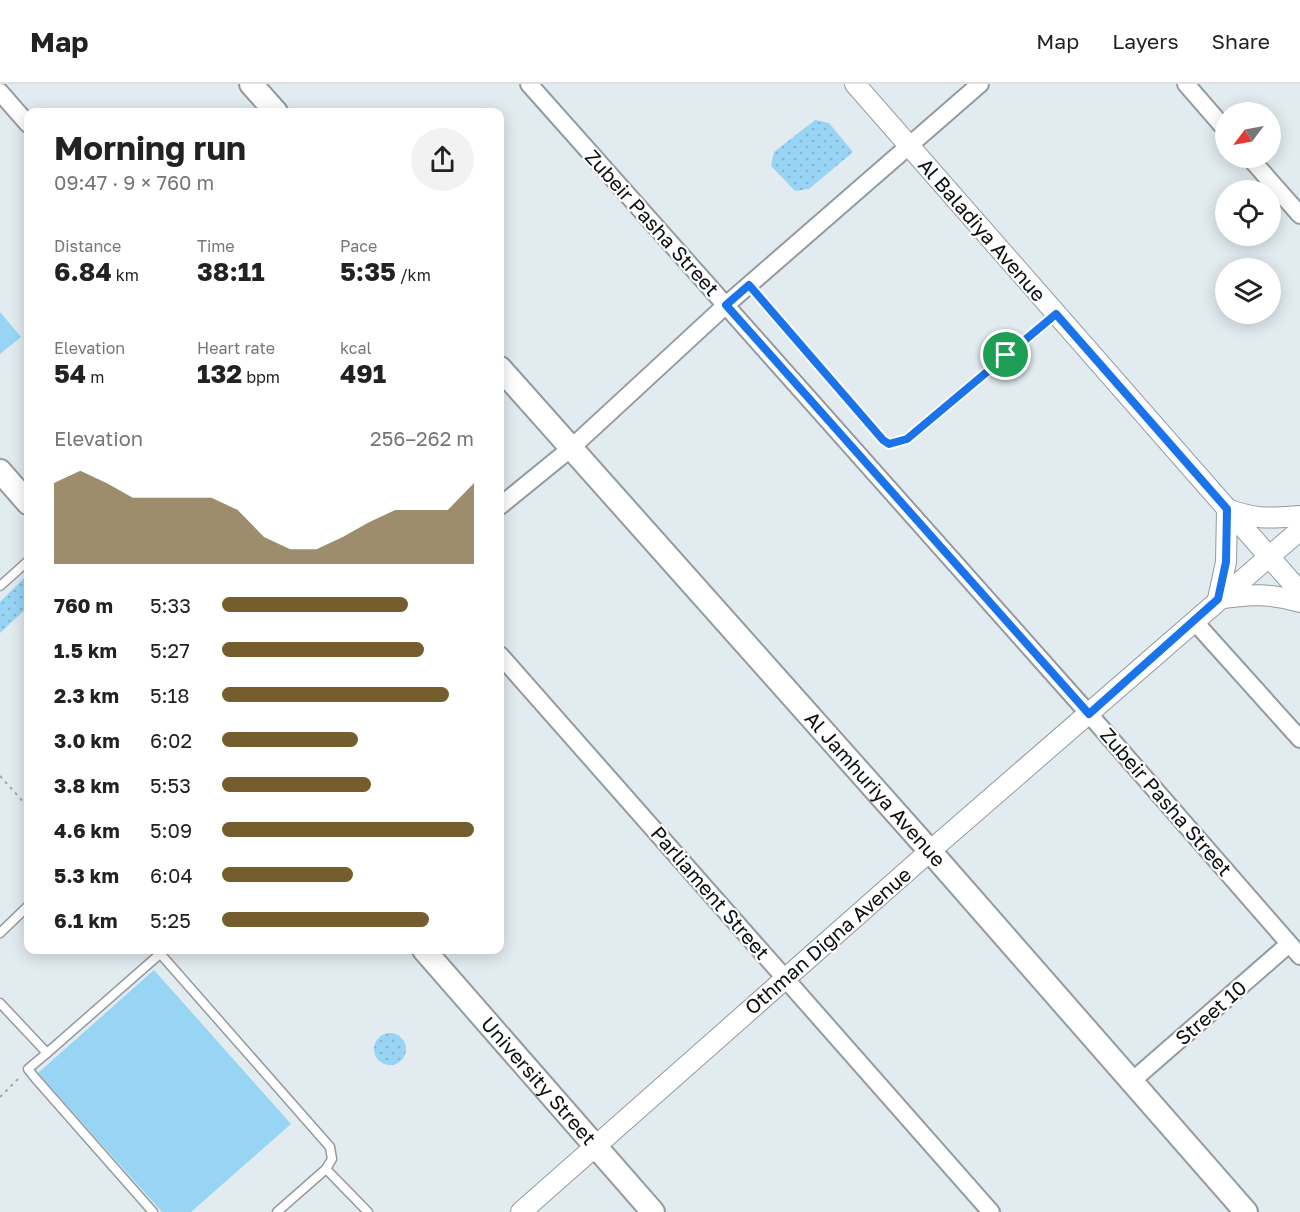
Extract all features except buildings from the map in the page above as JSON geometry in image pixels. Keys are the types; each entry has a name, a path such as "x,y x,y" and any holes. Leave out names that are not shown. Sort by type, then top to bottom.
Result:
{"main road":[{"path":"251,84 272,108"},
{"name":"Al Jamhuriya Avenue","path":"504,373 930,851 1246,1212"},
{"path":"0,471 24,498"},
{"name":"University Street","path":"427,954 653,1212"}],"street":[{"name":"Zubeir Pasha Street","path":"529,84 1089,714 1295,950"},
{"name":"Al Baladiya Avenue","path":"855,84 1300,592"},
{"path":"504,503 570,449 726,305 980,84"},
{"path":"1186,84 1215,117"},
{"path":"0,92 24,119"},
{"path":"1259,168 1300,215"},
{"path":"1300,516 1248,517 1227,509 1226,562 1218,599 1271,594 1300,602"},
{"name":"Othman Digna Avenue","path":"521,1212 930,851 1300,530"},
{"path":"1194,621 1300,739"},
{"name":"Parliament Street","path":"504,660 992,1212"},
{"name":"Street 10","path":"1132,1081 1295,950"}],"lane":[{"path":"749,285 883,440 889,444 907,439 1056,314"},
{"path":"0,586 24,565"},
{"path":"0,933 24,910"},
{"path":"153,1212 28,1069 157,954"},
{"path":"161,954 330,1147 332,1159 326,1169 277,1212"},
{"path":"0,1003 47,1053"},
{"path":"326,1169 368,1212"}],"path":[{"path":"0,776 24,803"},
{"path":"0,1097 28,1069"}],"shaded area":[{"path":"815,120 829,123 853,152 809,189 795,191 771,166 774,152"},
{"path":"0,312 21,337 0,354"},
{"path":"24,578 24,611 0,633 0,602"},
{"path":"154,970 291,1124 191,1212 162,1212 38,1073"},
{"path":"390,1033 401,1038 406,1049 401,1060 390,1065 379,1060 374,1049 379,1038"}],"route":[{"path":"749,285 883,440 889,444 907,439 1006,355 1056,314 1227,509 1226,562 1218,599 1089,714 726,305 749,285"}]}
